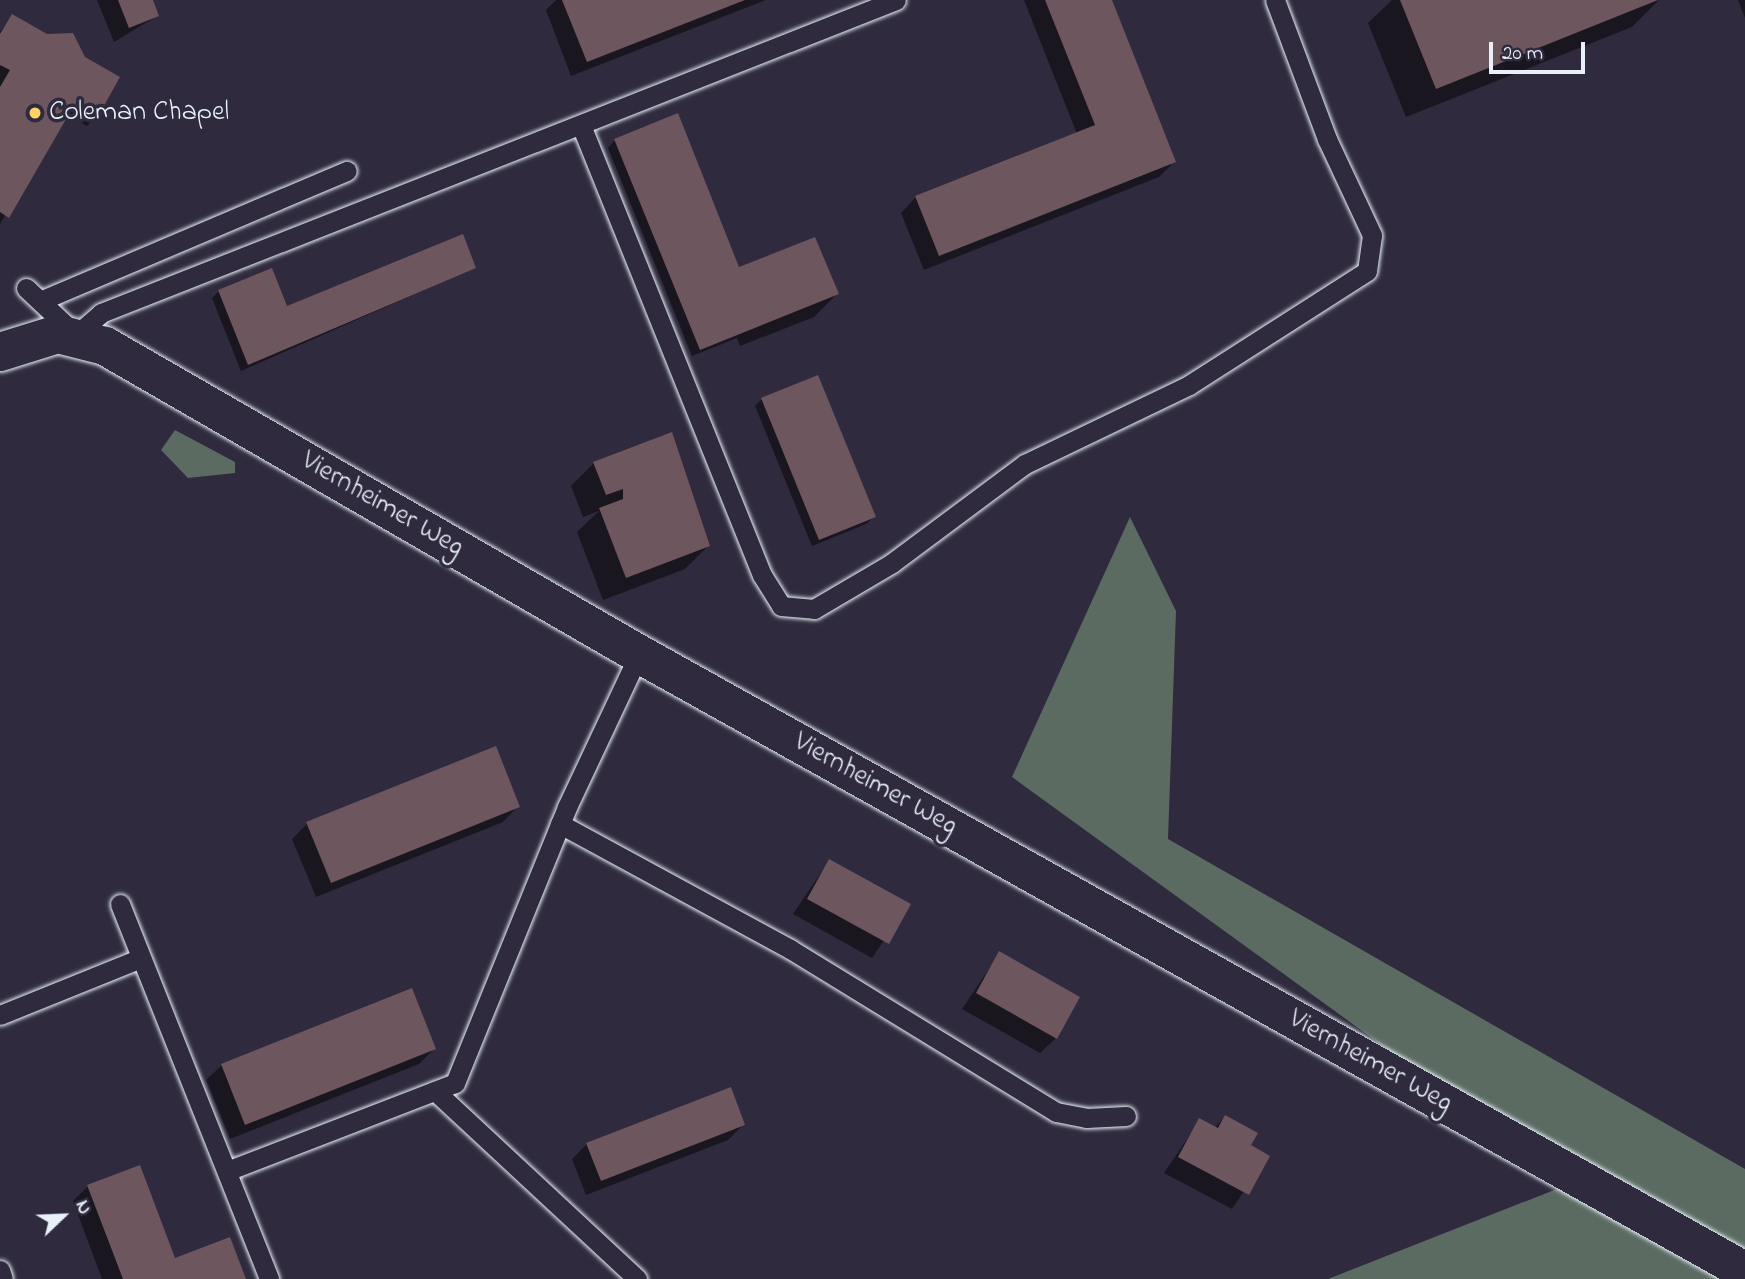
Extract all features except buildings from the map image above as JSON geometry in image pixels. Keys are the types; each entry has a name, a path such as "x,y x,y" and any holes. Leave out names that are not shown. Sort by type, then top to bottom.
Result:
{"street":[{"name":"Viernheimer Weg","path":"0,352 40,337 76,335 105,346 639,653 1745,1271"}],"lane":[{"path":"348,171 33,295 76,335 101,313 895,0"},
{"path":"581,125 762,575 781,606 814,609 892,563 1026,464 1189,385 1367,271 1372,234 1327,139 1275,0"},
{"path":"227,1171 455,1083 560,824 639,653"},
{"path":"560,824 790,949 1056,1112 1086,1118 1126,1116"},
{"path":"120,904 269,1279"},
{"path":"0,1015 141,958"},
{"path":"435,1091 637,1279"},
{"path":"0,1270 4,1279"}],"green space":[{"path":"175,430 235,462 235,473 188,478 161,450"},
{"path":"1130,517 1176,611 1168,839 1745,1169 1745,1279 1328,1279 1572,1183 1012,777"}],"place":[{"name":"Coleman Chapel","path":"35,113"}]}
